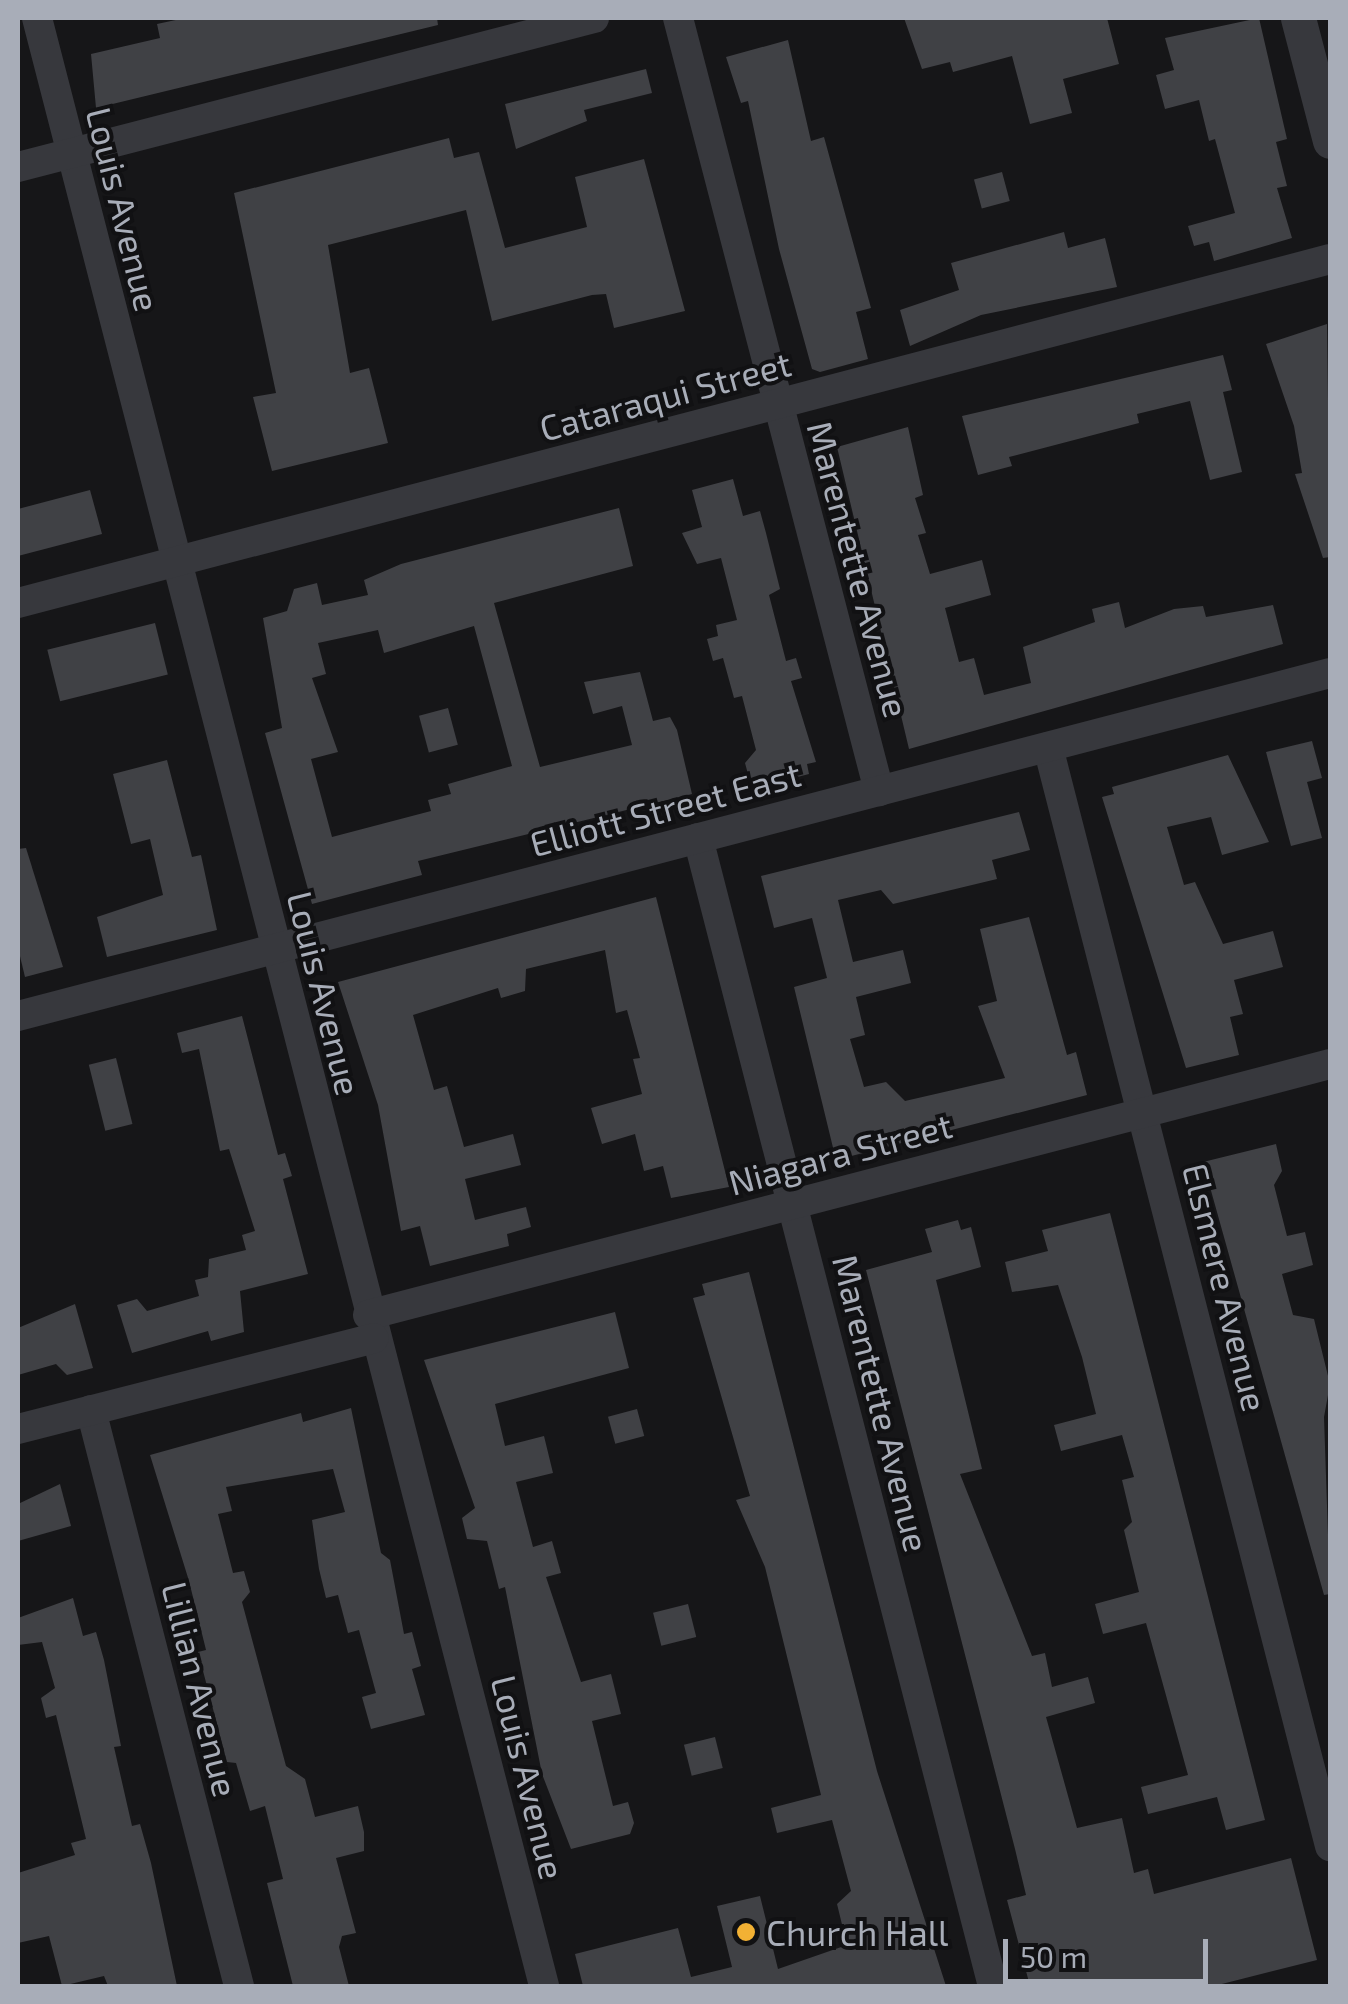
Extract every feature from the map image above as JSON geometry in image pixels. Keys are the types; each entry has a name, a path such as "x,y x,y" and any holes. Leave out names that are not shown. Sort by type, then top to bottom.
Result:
{"street":[{"name":"Louis Avenue","path":"37,18 544,1986"},
{"path":"18,167 594,18"},
{"name":"Marentette Avenue","path":"678,18 879,791"},
{"path":"1298,18 1330,141"},
{"name":"Cataraqui Street","path":"18,603 1330,260"},
{"name":"Elliott Street East","path":"18,1016 1330,673"},
{"name":"Elsmere Avenue","path":"1048,747 1330,1846"},
{"name":"Marentette Avenue","path":"698,838 993,1986"},
{"name":"Niagara Street","path":"18,1429 792,1204 1330,1064"},
{"name":"Lillian Avenue","path":"91,1410 239,1986"}],"building":[{"path":"185,18 437,18 438,25 96,108 91,54 160,38 157,24"},
{"path":"904,18 1107,18 1119,64 1063,79 1072,113 1030,124 1012,56 953,72 950,62 922,69"},
{"path":"1259,18 1287,139 1276,142 1287,186 1277,188 1292,238 1214,261 1209,242 1194,246 1188,226 1235,213 1215,139 1209,141 1199,100 1165,109 1156,75 1174,70 1165,38"},
{"path":"788,40 811,141 824,137 871,308 856,312 868,359 820,372 812,369 779,249 748,101 741,103 726,57"},
{"path":"646,69 652,93 584,110 587,121 516,149 505,104"},
{"path":"449,138 454,158 479,152 505,248 587,227 575,177 644,159 685,311 614,328 606,294 492,321 466,210 328,245 350,373 369,368 388,443 272,471 253,397 276,393 234,193"},
{"path":"1002,172 1010,201 982,208 974,180"},
{"path":"1064,232 1068,248 1105,238 1117,287 981,315 910,346 900,310 959,290 951,263"},
{"path":"1327,324 1330,557 1323,558 1295,474 1302,473 1294,426 1266,344"},
{"path":"1223,355 1232,390 1223,392 1242,472 1210,480 1190,401 1137,414 1139,423 1009,457 1012,466 978,475 962,416"},
{"path":"908,427 923,495 915,498 926,533 918,535 930,574 982,560 991,595 945,608 959,662 974,658 984,695 1031,683 1023,647 1095,622 1092,609 1119,602 1125,628 1174,609 1203,606 1206,617 1273,605 1283,644 909,749 837,447"},
{"path":"733,479 743,516 760,511 780,589 769,595 786,661 796,658 802,678 791,681 816,762 807,764 809,774 752,789 745,763 756,750 742,696 734,698 723,658 713,661 707,639 718,636 716,625 737,620 721,558 697,564 682,533 702,527 692,490"},
{"path":"90,490 102,534 18,556 18,509"},
{"path":"619,508 633,566 494,603 540,767 632,745 622,706 593,714 584,682 640,672 653,721 670,717 677,730 692,794 418,861 422,875 312,904 265,733 282,728 263,618 287,611 294,589 317,583 322,605 368,595 364,580 401,564","holes":["474,626 512,766 448,784 451,794 428,800 431,811 332,837 311,759 338,752 312,678 326,674 318,643 378,630 384,653"]},
{"path":"155,623 168,674 60,701 47,650"},
{"path":"448,708 458,745 429,752 419,716"},
{"path":"1312,741 1322,778 1307,782 1322,838 1291,846 1266,752"},
{"path":"1228,755 1269,842 1222,855 1211,817 1167,827 1184,885 1195,882 1223,944 1273,931 1283,967 1234,980 1243,1014 1230,1017 1239,1055 1186,1068 1102,797 1114,794 1112,787"},
{"path":"167,760 192,857 201,855 217,930 107,957 97,917 163,895 150,839 131,844 113,774"},
{"path":"1019,812 1030,850 992,860 997,879 893,904 881,890 838,900 853,962 903,950 911,983 856,997 865,1035 850,1039 864,1087 886,1082 905,1101 1005,1078 978,1006 997,1001 980,929 1029,917 1067,1055 1076,1052 1087,1095 836,1160 794,987 827,978 812,918 774,928 761,876"},
{"path":"26,848 63,967 25,977 18,948 18,849"},
{"path":"656,897 729,1187 671,1198 663,1166 644,1171 635,1134 602,1144 591,1108 642,1094 633,1059 640,1058 627,1010 616,1013 605,950 526,969 525,991 501,998 498,988 413,1015 434,1090 447,1086 464,1147 513,1134 521,1165 465,1179 475,1220 526,1207 531,1227 507,1234 509,1246 430,1266 420,1226 401,1231 378,1105 338,982"},
{"path":"242,1016 278,1155 285,1153 292,1176 283,1179 308,1274 240,1291 244,1332 211,1341 208,1331 132,1353 117,1305 137,1299 147,1311 199,1296 195,1280 208,1277 209,1259 246,1250 242,1235 255,1231 229,1149 220,1151 199,1049 182,1053 177,1033"},
{"path":"116,1058 132,1124 105,1131 89,1065"},
{"path":"1276,1144 1282,1171 1274,1185 1287,1236 1305,1232 1313,1265 1282,1274 1293,1315 1314,1319 1330,1384 1324,1417 1330,1594 1324,1595 1203,1162"},
{"path":"1110,1213 1265,1820 1226,1830 1217,1797 1148,1814 1141,1787 1188,1775 1146,1623 1103,1634 1095,1604 1139,1592 1124,1530 1132,1522 1122,1480 1134,1477 1122,1435 1061,1451 1054,1425 1096,1414 1082,1357 1058,1285 1012,1292 1005,1262 1048,1251 1042,1230"},
{"path":"958,1220 961,1230 971,1227 981,1267 936,1280 982,1469 960,1474 1032,1656 1045,1653 1052,1687 1088,1677 1095,1703 1046,1717 1077,1828 1122,1818 1134,1873 1148,1869 1154,1894 1291,1858 1317,1960 1214,1986 1030,1986 1007,1900 1026,1895 866,1270 932,1252 925,1229"},
{"path":"749,1272 877,1771 946,1986 583,1986 575,1954 678,1928 691,1977 732,1967 717,1906 760,1896 778,1969 847,1945 837,1904 851,1891 832,1820 777,1833 771,1808 821,1795 765,1567 736,1500 750,1496 693,1298 705,1295 702,1284"},
{"path":"75,1304 93,1368 67,1375 56,1364 18,1375 18,1328"},
{"path":"615,1312 629,1368 495,1404 505,1446 544,1436 553,1473 516,1482 533,1547 552,1541 561,1573 546,1577 581,1682 611,1674 621,1714 592,1721 613,1806 628,1802 634,1823 630,1834 571,1849 542,1774 505,1587 499,1589 487,1541 467,1539 462,1518 475,1508 424,1360"},
{"path":"351,1408 381,1553 390,1560 404,1634 412,1632 421,1666 412,1669 425,1715 371,1729 362,1697 376,1693 359,1630 348,1633 338,1595 326,1598 319,1569 312,1520 345,1512 333,1469 226,1487 232,1511 218,1514 233,1573 244,1571 250,1592 242,1602 286,1766 305,1779 315,1817 358,1806 364,1832 364,1851 336,1858 356,1933 342,1936 339,1947 349,1986 293,1986 267,1883 283,1879 265,1806 250,1811 236,1763 227,1762 198,1652 206,1650 189,1581 150,1455 301,1413 303,1422"},
{"path":"637,1409 644,1436 615,1444 608,1417"},
{"path":"60,1484 71,1526 18,1541 18,1504"},
{"path":"73,1598 83,1636 96,1632 104,1660 121,1746 114,1747 132,1826 140,1824 151,1863 177,1986 108,1986 104,1976 62,1986 49,1936 18,1943 18,1873 75,1855 71,1843 86,1839 56,1715 46,1718 41,1698 55,1688 42,1642 18,1645 18,1618"},
{"path":"688,1604 696,1637 661,1646 653,1613"},
{"path":"715,1737 723,1768 692,1776 684,1745"}],"place":[{"name":"Church Hall","path":"746,1932"}]}
